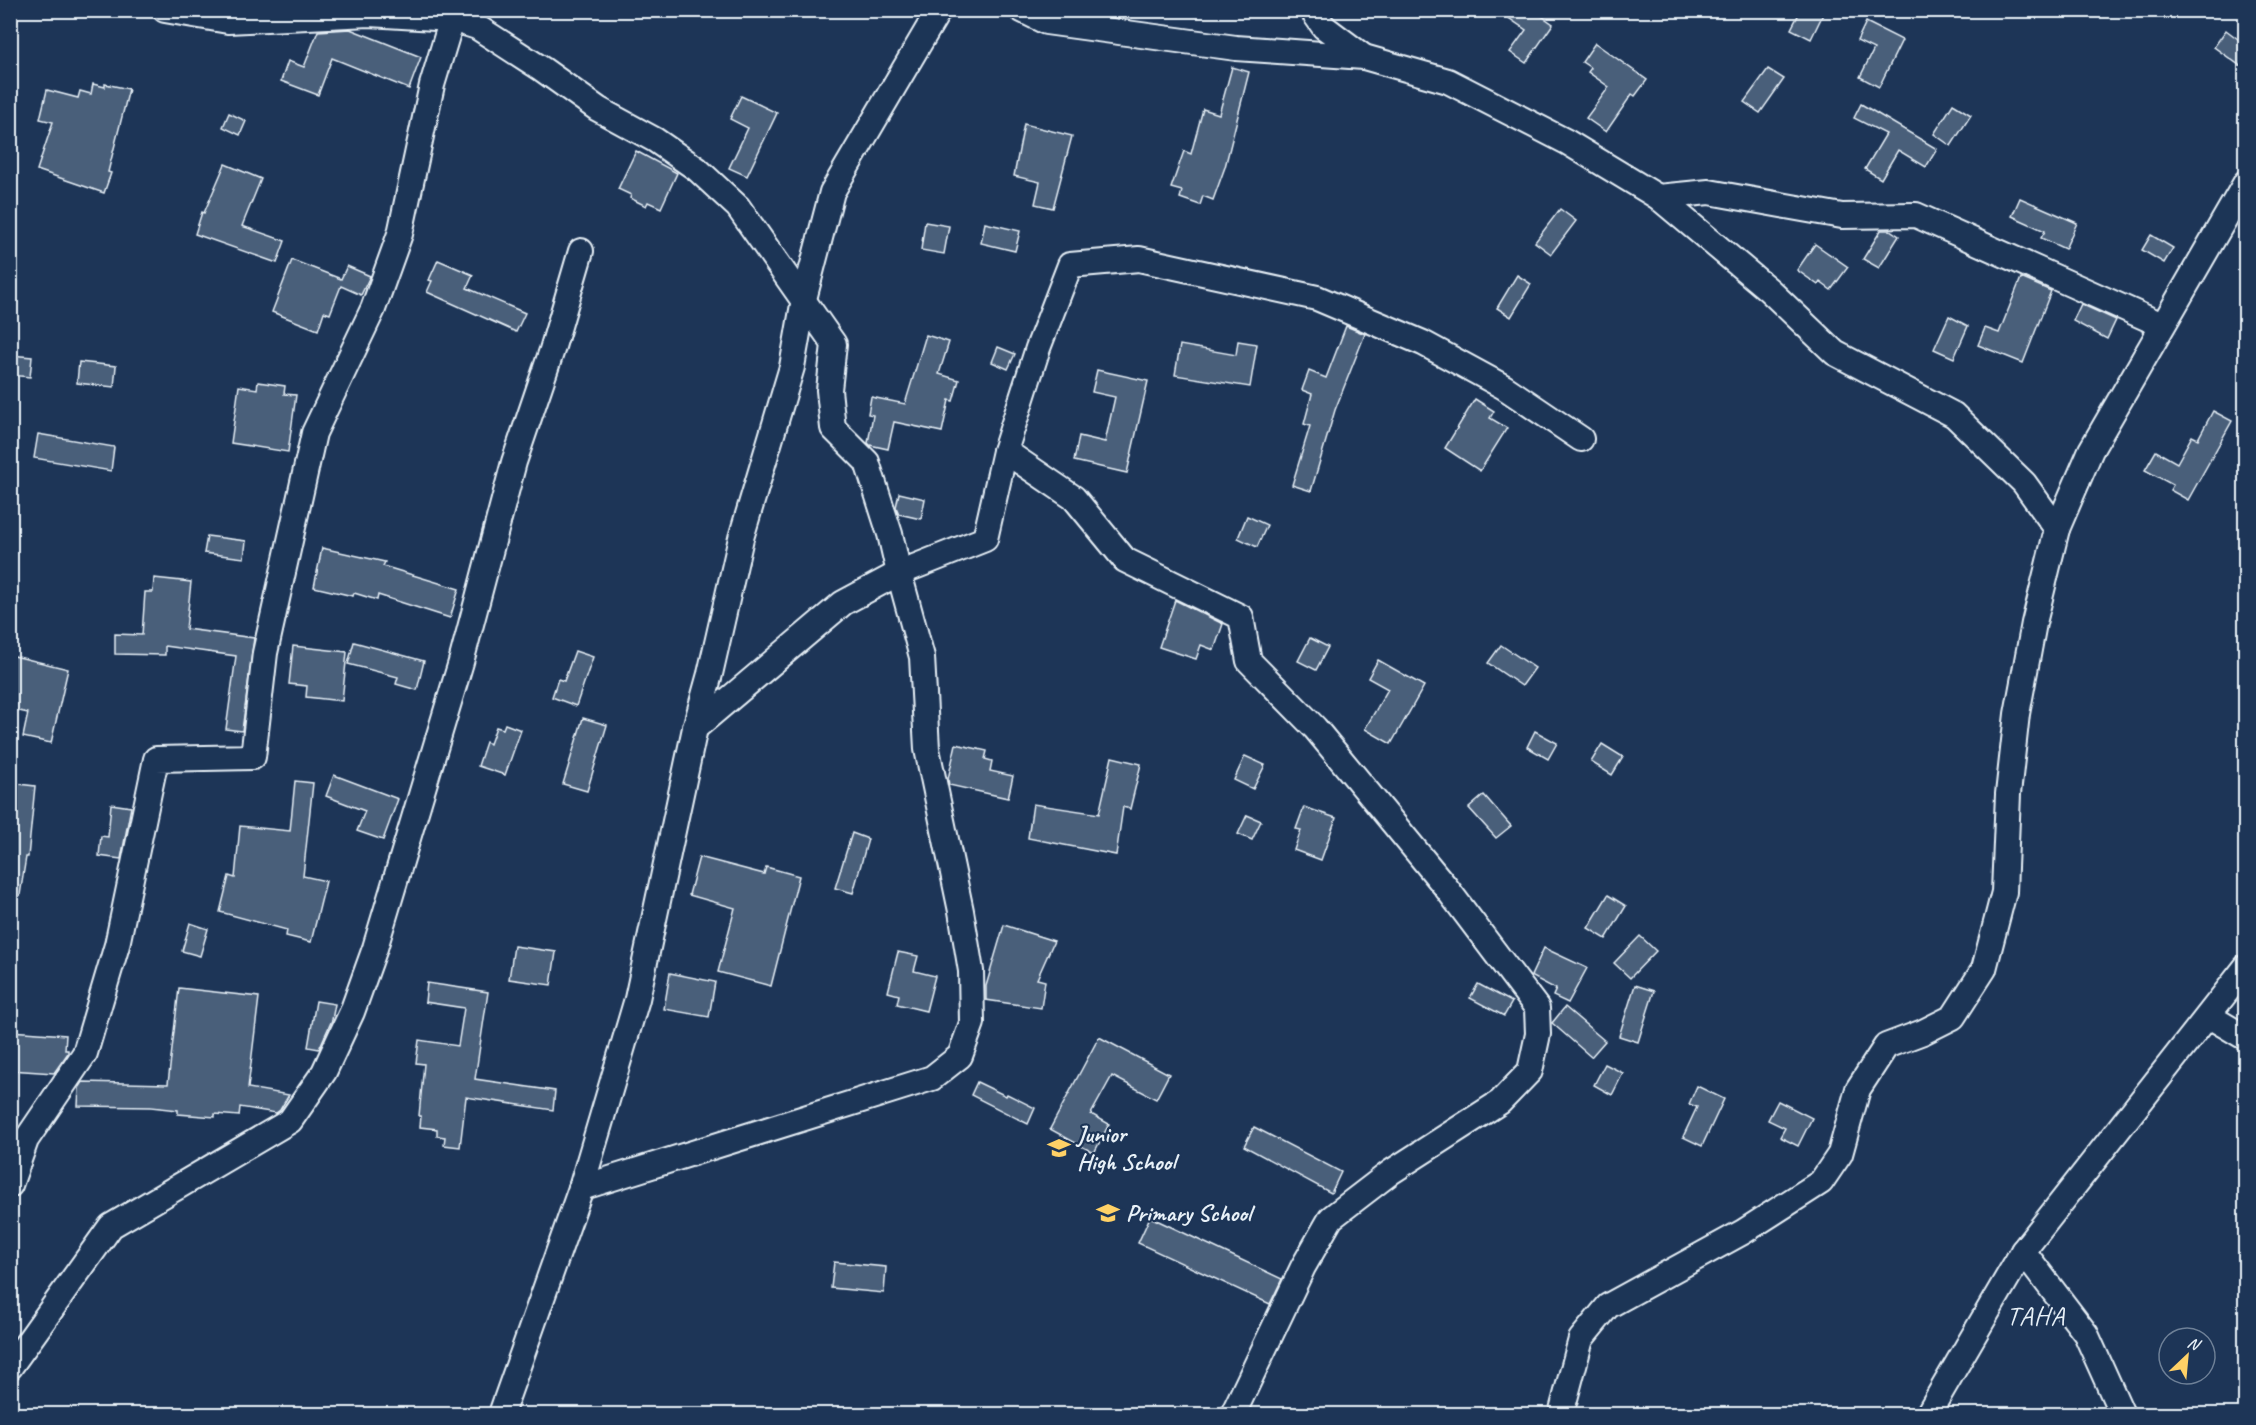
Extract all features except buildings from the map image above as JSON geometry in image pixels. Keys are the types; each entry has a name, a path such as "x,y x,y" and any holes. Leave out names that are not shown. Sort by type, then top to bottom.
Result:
{"street":[{"path":"165,10 228,21 369,14 452,19 477,27 598,109 655,140 698,169 738,207 834,344 829,390 833,428 867,462 890,534 922,657 927,749 961,911 971,971 972,1023 960,1056 932,1078 581,1188"},
{"path":"501,1414 581,1188 637,999 695,728 710,674 741,538 792,367 804,299 832,192 939,10"},
{"path":"1022,10 1046,22 1224,46 1364,57 1448,81 1567,142 1658,197 1769,290 1834,353 1954,415 2024,483 2057,529"},
{"path":"1312,10 1324,27 1364,57"},
{"path":"10,1185 26,1140 85,1053 117,945 156,759 253,757 265,653 314,433 373,309 400,234 432,85 452,19"},
{"path":"1561,1414 1581,1339 1608,1306 1743,1232 1821,1182 1840,1154 1858,1089 1886,1046 1923,1032 1953,1017 1984,969 2004,892 2008,794 2017,714 2034,623 2057,529 2091,450 2246,182"},
{"path":"1658,197 1709,192 1842,216 1916,215 2162,325"},
{"path":"10,1367 111,1226 290,1121 324,1072 352,1012 375,948 461,662 514,462 552,350 581,251"},
{"path":"695,728 843,603 899,573 985,539 1005,451 1038,348 1070,265 1139,259 1317,298 1423,343 1504,387 1581,439"},
{"path":"1005,451 1074,498 1125,560 1240,617 1249,661 1316,728 1445,886 1537,1008 1538,1034 1530,1071 1500,1102 1390,1172 1331,1218 1304,1267 1233,1414"},
{"path":"1928,1414 2023,1251 2246,967"},
{"path":"2209,1016 2246,1038"},
{"path":"2023,1251 2086,1334 2122,1414"}],"place":[{"name":"Junior High School","path":"1059,1148"},
{"name":"Primary School","path":"1108,1213"}],"district":[{"name":"TAHA","path":"2036,1316"}]}
